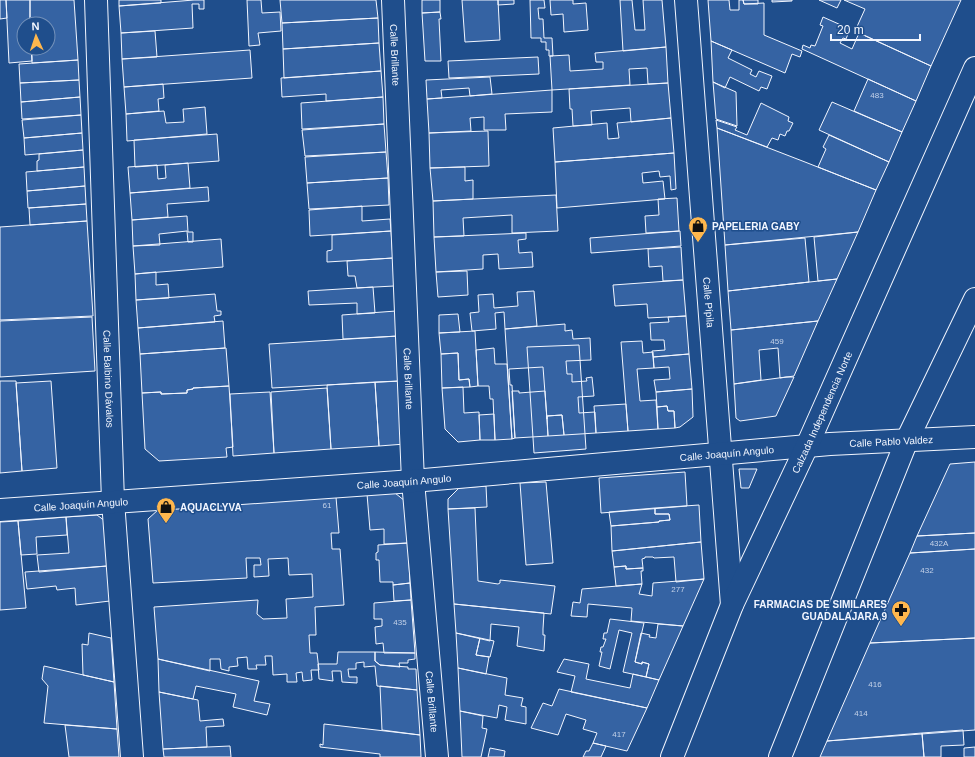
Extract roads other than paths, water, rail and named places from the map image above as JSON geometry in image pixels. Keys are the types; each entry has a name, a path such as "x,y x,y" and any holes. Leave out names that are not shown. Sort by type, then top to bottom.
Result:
{"street":[{"name":"Calle Balbino Dávalos","path":"96,0 113,501 132,757"},
{"name":"Calle Brillante","path":"393,0 412,481 437,757"},
{"name":"Calle Pípila","path":"686,0 732,605"},
{"name":"Calzada Independencia Norte","path":"672,757 732,605 807,446 975,68"},
{"path":"780,757 907,440 975,299"},
{"name":"Calle Pablo Valdez","path":"807,446 975,437"},
{"name":"Calle Joaquín Angulo","path":"0,510 412,481 807,446"}],"place":[{"name":"PAPELERIA GABY","path":"698,243"},
{"name":"AQUACLYVA","path":"166,524"},
{"name":"FARMACIAS DE SIMILARES GUADALAJARA 9","path":"901,627"}]}
